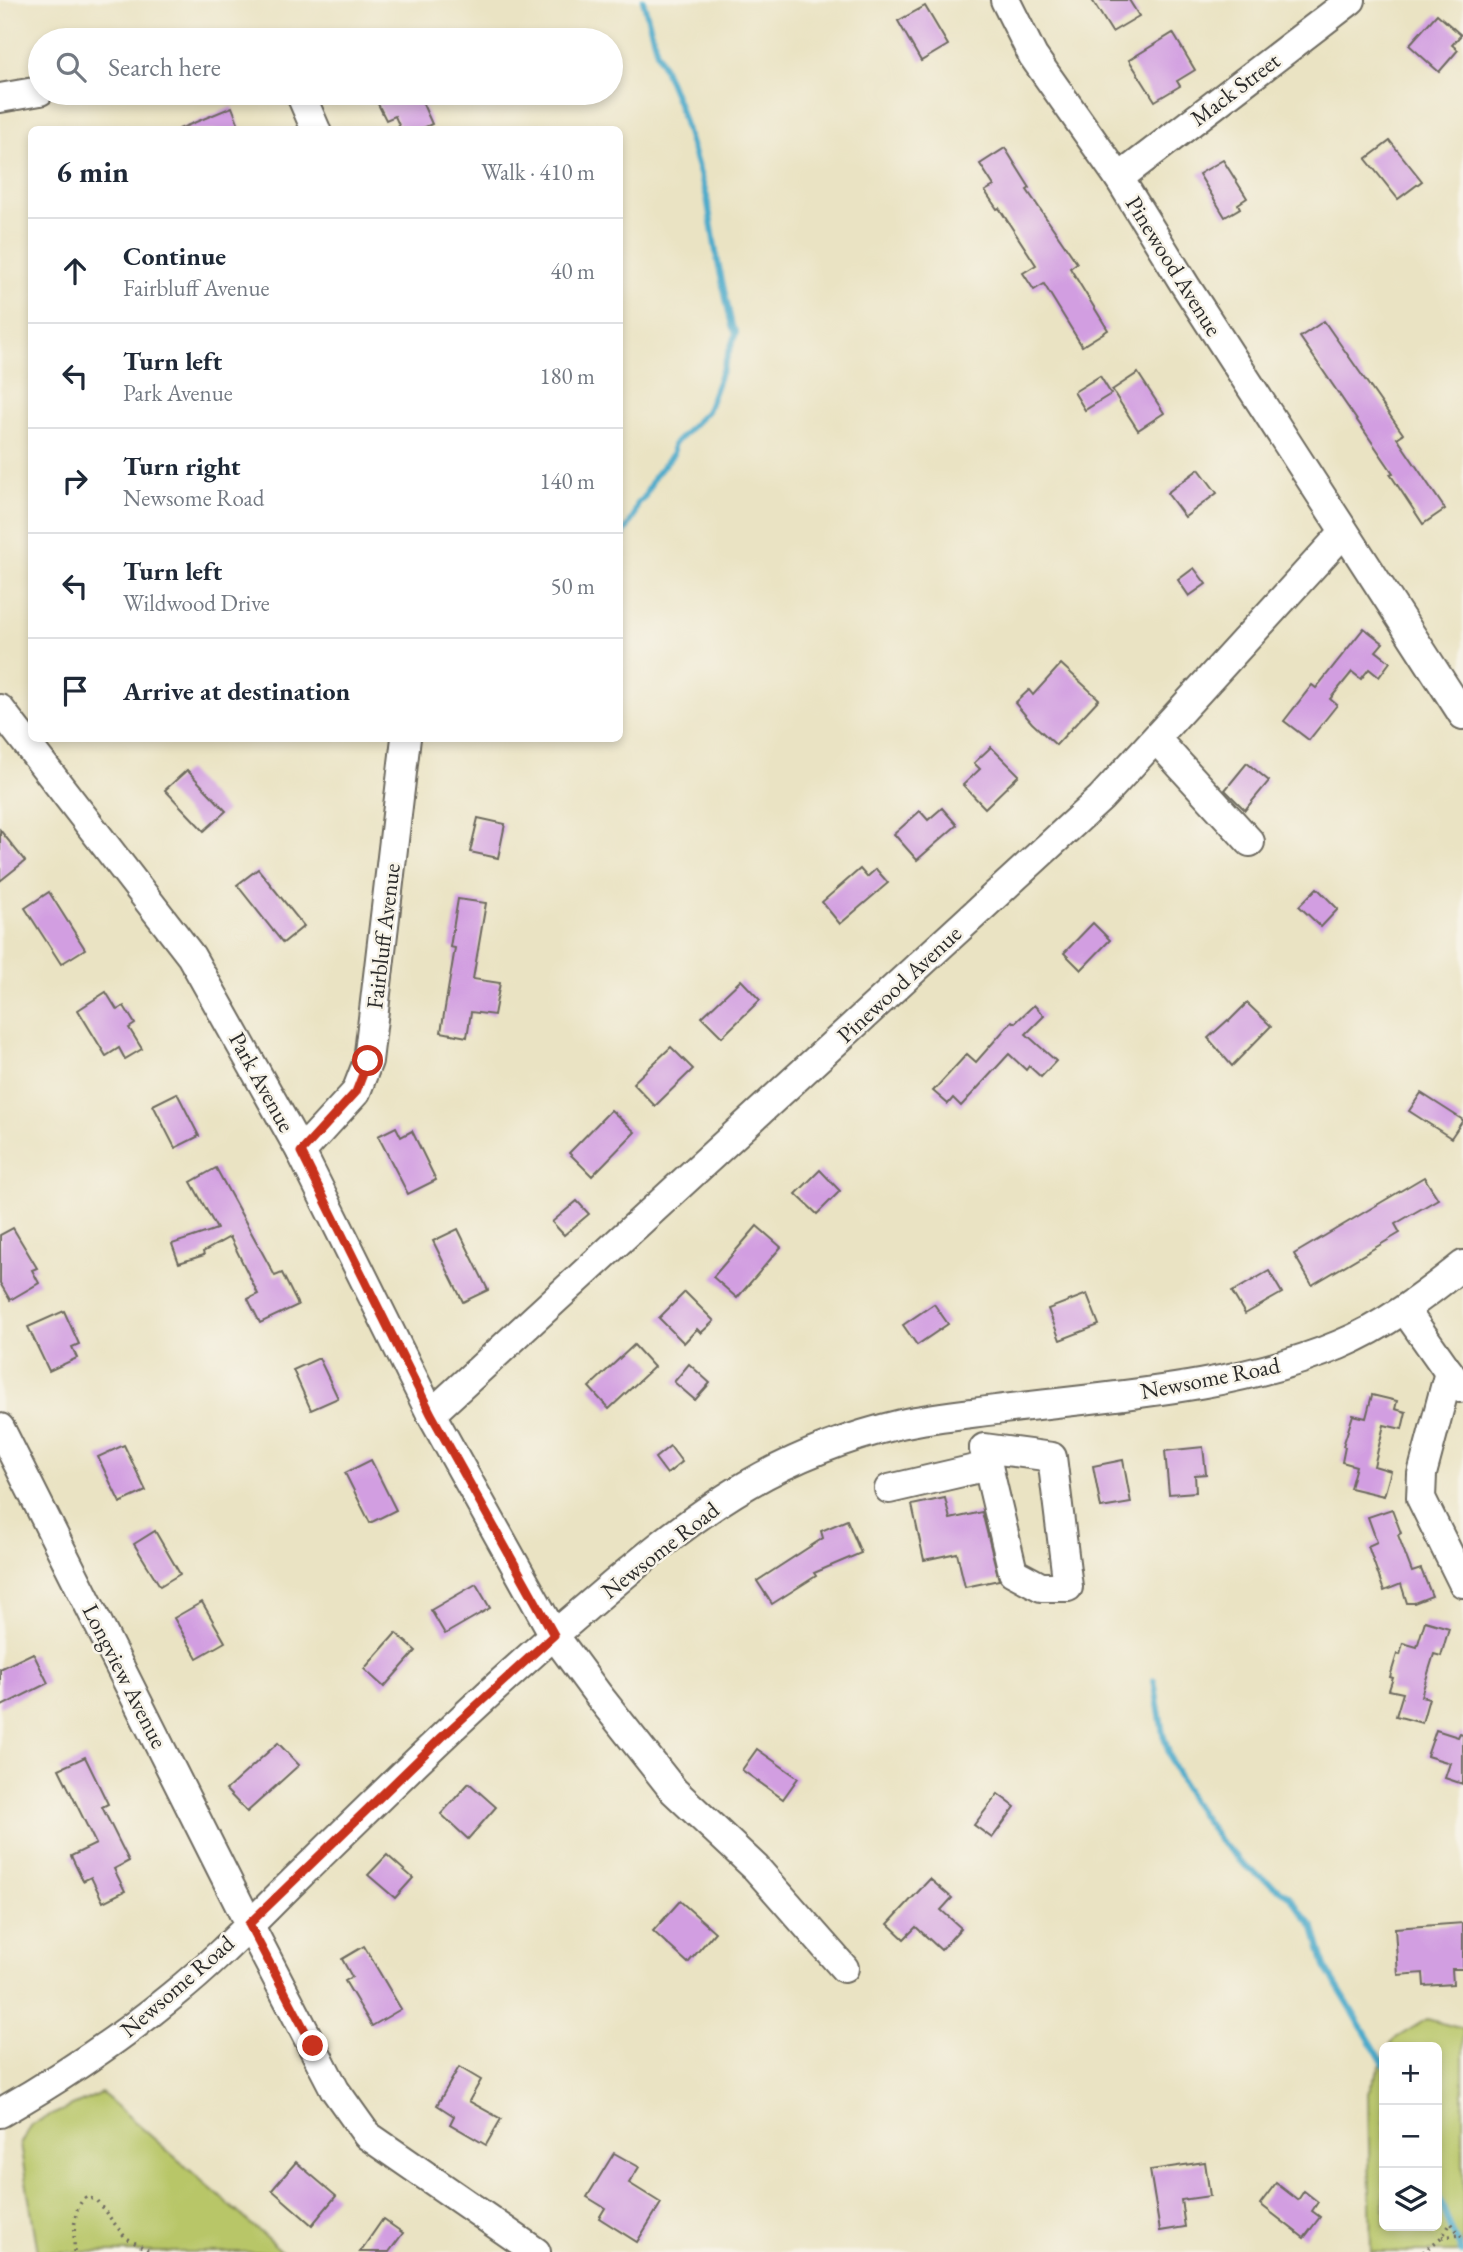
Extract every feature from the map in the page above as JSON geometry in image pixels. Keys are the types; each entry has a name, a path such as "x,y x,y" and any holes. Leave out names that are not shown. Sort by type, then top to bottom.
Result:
{"street":[{"name":"Pinewood Avenue","path":"1005,0 1033,56 1119,178 1185,285 1463,715"},
{"name":"Mack Street","path":"1119,178 1351,0"},
{"path":"0,98 28,93"},
{"path":"305,105 314,126"},
{"name":"Pinewood Avenue","path":"431,1414 1101,798 1344,532"},
{"name":"Park Avenue","path":"0,709 191,956 301,1152 431,1414 554,1635 674,1791 756,1868 844,1968"},
{"path":"1156,739 1250,842"},
{"name":"Fairbluff Avenue","path":"301,1152 356,1092 368,1061 406,742"},
{"name":"Newsome Road","path":"0,2113 80,2066 177,1992 472,1708 554,1635 682,1530 742,1488 817,1450 904,1424 976,1412 1157,1390 1275,1368 1342,1344 1405,1310 1463,1265"},
{"path":"1405,1310 1456,1382 1422,1474 1421,1498 1463,1583"},
{"path":"889,1489 986,1457 1052,1457 1068,1587 1041,1587 1013,1572 986,1457 976,1412"},
{"name":"Longview Avenue","path":"0,1428 335,2090 367,2135 536,2252"}],"path":[{"path":"74,2252 77,2211 79,2202 86,2197 96,2200 125,2237 151,2252"},
{"path":"1423,2252 1442,2237 1451,2223 1462,2237"},
{"path":"1442,2237 1462,2237"}],"green space":[{"path":"1427,2019 1463,2029 1463,2252 1371,2252 1368,2092 1379,2069 1379,2231 1442,2231 1442,2042 1392,2042"},
{"path":"102,2093 283,2252 38,2252 20,2145 31,2124"}],"building":[{"path":"1092,0 1129,0 1139,16 1112,32"},
{"path":"925,6 948,45 921,61 898,21"},
{"path":"1437,14 1461,35 1452,45 1458,50 1439,72 1409,45"},
{"path":"1173,33 1195,70 1177,81 1180,86 1155,101 1129,60"},
{"path":"378,105 423,105 432,124 399,126 395,116 386,120"},
{"path":"232,107 239,126 186,126"},
{"path":"1390,141 1422,181 1398,199 1366,159"},
{"path":"1005,148 1030,188 1027,190 1077,263 1070,268 1108,330 1082,346 1044,284 1034,290 1023,273 1036,265 985,191 994,186 980,164"},
{"path":"1223,160 1247,198 1238,204 1240,208 1225,217 1199,174"},
{"path":"1324,321 1403,434 1397,438 1445,509 1423,524 1390,474 1393,473 1300,337"},
{"path":"1138,373 1164,413 1138,430 1112,390"},
{"path":"1100,376 1111,394 1085,410 1074,392"},
{"path":"1199,469 1217,493 1185,517 1167,493"},
{"path":"1194,568 1206,584 1189,596 1178,580"},
{"path":"1364,628 1383,643 1376,651 1390,662 1379,677 1369,669 1361,679 1352,672 1330,699 1337,705 1309,740 1284,721 1312,685 1316,688"},
{"path":"1061,664 1099,699 1056,745 1015,703 1029,690 1033,695"},
{"path":"991,747 1019,775 985,808 963,785 980,769 974,763"},
{"path":"1247,763 1269,781 1245,810 1225,790"},
{"path":"187,770 226,811 204,831 165,790"},
{"path":"942,808 957,825 917,860 894,834 920,811 928,820"},
{"path":"478,818 505,824 498,858 470,852"},
{"path":"0,830 25,861 0,881"},
{"path":"258,869 304,926 283,943 237,885"},
{"path":"860,869 867,877 876,869 888,883 840,924 822,902"},
{"path":"1317,888 1338,909 1321,927 1299,906"},
{"path":"49,892 85,949 61,964 25,908"},
{"path":"458,899 486,903 473,979 500,983 494,1015 471,1012 467,1037 441,1032 455,948 450,947"},
{"path":"1093,923 1110,940 1081,970 1064,953"},
{"path":"741,980 760,1000 722,1037 702,1017"},
{"path":"106,992 117,1010 124,1006 135,1024 129,1028 142,1049 125,1059 119,1048 106,1056 78,1010"},
{"path":"1247,1003 1271,1026 1232,1066 1208,1038"},
{"path":"1034,1005 1044,1016 1026,1034 1056,1061 1041,1077 1029,1066 1026,1070 1009,1054 961,1106 953,1098 948,1104 933,1091 967,1054 976,1062 1012,1021 1015,1023"},
{"path":"671,1047 693,1069 655,1106 633,1083"},
{"path":"177,1093 199,1136 175,1148 153,1105"},
{"path":"1421,1093 1463,1120 1451,1138 1409,1111"},
{"path":"611,1110 635,1132 592,1176 569,1153"},
{"path":"396,1127 401,1137 412,1131 436,1180 408,1194 378,1136"},
{"path":"216,1168 275,1276 282,1273 298,1305 260,1323 248,1299 258,1294 230,1237 203,1252 204,1255 179,1263 172,1244 217,1229 191,1182"},
{"path":"820,1170 840,1191 817,1214 796,1194"},
{"path":"1424,1177 1438,1199 1395,1224 1400,1233 1312,1285 1294,1254"},
{"path":"577,1201 589,1214 564,1235 552,1222"},
{"path":"757,1226 781,1247 737,1298 713,1277"},
{"path":"13,1228 37,1268 32,1270 39,1283 10,1300 0,1283 0,1235"},
{"path":"458,1229 488,1290 463,1302 433,1241"},
{"path":"1269,1271 1282,1293 1245,1314 1232,1292"},
{"path":"685,1292 714,1321 701,1333 697,1329 684,1343 659,1318"},
{"path":"1087,1294 1099,1325 1060,1340 1048,1309"},
{"path":"934,1304 948,1324 917,1345 903,1325"},
{"path":"64,1311 79,1344 72,1347 77,1358 49,1371 28,1327"},
{"path":"634,1345 654,1367 609,1409 589,1387"},
{"path":"319,1358 338,1398 311,1410 293,1370"},
{"path":"689,1364 710,1383 695,1400 674,1382"},
{"path":"1372,1395 1397,1401 1395,1409 1406,1412 1402,1429 1384,1425 1374,1466 1391,1471 1384,1496 1350,1488 1356,1466 1342,1462 1343,1446 1353,1415 1366,1418"},
{"path":"124,1445 146,1491 120,1503 98,1457"},
{"path":"670,1446 682,1462 667,1474 655,1458"},
{"path":"1203,1447 1206,1474 1195,1475 1196,1492 1169,1494 1165,1451"},
{"path":"371,1460 396,1510 370,1523 345,1473"},
{"path":"1123,1460 1131,1503 1101,1508 1093,1466"},
{"path":"945,1498 950,1519 982,1512 999,1580 965,1587 957,1553 924,1560 912,1505"},
{"path":"1392,1509 1401,1533 1398,1535 1412,1572 1421,1569 1432,1596 1414,1603 1407,1603 1401,1584 1384,1591 1368,1546 1377,1542 1368,1517"},
{"path":"847,1520 861,1553 814,1573 816,1576 772,1604 757,1581 823,1538 821,1531"},
{"path":"155,1531 180,1574 160,1586 134,1544"},
{"path":"476,1584 490,1608 445,1634 431,1610"},
{"path":"202,1602 225,1642 197,1658 174,1618"},
{"path":"1425,1621 1449,1628 1441,1656 1434,1654 1421,1696 1429,1698 1422,1723 1396,1716 1403,1693 1389,1690 1397,1654 1400,1655 1403,1643 1417,1647"},
{"path":"396,1633 416,1651 384,1687 364,1669"},
{"path":"33,1653 48,1683 0,1707 0,1669"},
{"path":"1436,1730 1458,1737 1460,1733 1463,1734 1463,1784 1445,1778 1450,1763 1427,1756"},
{"path":"278,1743 299,1765 247,1812 226,1790"},
{"path":"757,1749 798,1778 783,1799 742,1770"},
{"path":"85,1757 108,1804 102,1807 129,1861 114,1869 125,1891 103,1902 91,1877 83,1881 71,1856 96,1844 59,1769"},
{"path":"469,1783 496,1807 468,1839 441,1814"},
{"path":"998,1794 1015,1807 992,1838 974,1825"},
{"path":"387,1855 413,1878 395,1898 368,1875"},
{"path":"930,1879 952,1898 941,1910 961,1928 941,1950 916,1927 904,1939 888,1924"},
{"path":"680,1901 715,1932 688,1963 653,1931"},
{"path":"1463,1923 1463,1969 1452,1969 1453,1984 1424,1986 1423,1973 1398,1975 1395,1928"},
{"path":"364,1946 401,2009 372,2026 345,1981 352,1977 342,1959"},
{"path":"459,2067 481,2080 469,2101 501,2119 486,2145 450,2124 454,2116 437,2105"},
{"path":"614,2153 639,2167 629,2183 661,2203 637,2242 599,2218 605,2208 587,2197"},
{"path":"296,2162 336,2196 312,2225 272,2190"},
{"path":"1205,2162 1210,2196 1181,2200 1185,2227 1160,2231 1150,2170"},
{"path":"1276,2183 1298,2200 1304,2191 1318,2202 1312,2211 1320,2217 1304,2238 1260,2204"},
{"path":"383,2219 403,2233 389,2252 360,2252"}],"waterway":[{"path":"623,535 654,477 673,454 673,445 707,411 736,333 732,326 717,258 707,197 678,103 657,52 643,0"},
{"path":"1154,1680 1163,1734 1172,1763 1191,1800 1219,1840 1245,1866 1289,1896 1314,1928 1325,1966 1379,2056"},
{"path":"1442,2205 1462,2252"}],"route":[{"path":"313,2046 249,1924 442,1737 554,1635 431,1414 301,1152 356,1092 368,1061"}]}
